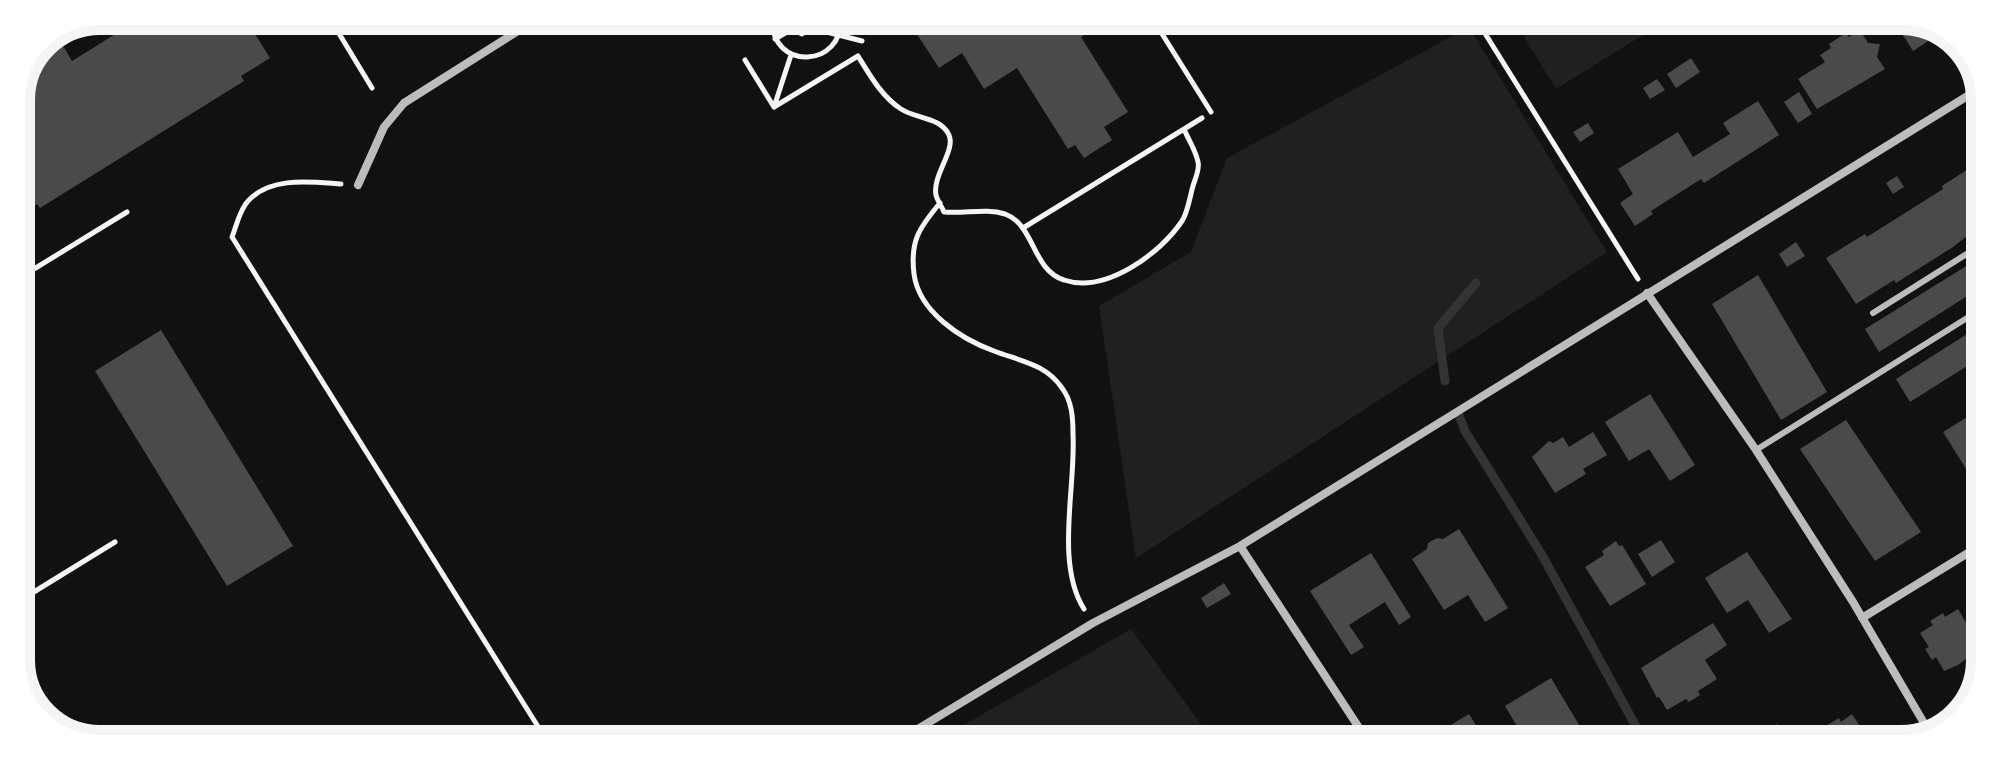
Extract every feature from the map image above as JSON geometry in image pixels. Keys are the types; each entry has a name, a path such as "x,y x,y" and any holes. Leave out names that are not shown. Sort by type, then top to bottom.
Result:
{"street":[{"path":"358,185 384,127 404,103 519,30"},
{"path":"916,730 1093,623 1240,546 1971,94"},
{"path":"1647,293 1756,450 1925,726"},
{"path":"1240,546 1360,730"},
{"path":"1862,618 1971,551"}],"lane":[{"path":"1967,97 1971,104"},
{"path":"1873,313 1971,251"},
{"path":"1756,450 1971,316"}],"path":[{"path":"337,30 372,88"},
{"path":"340,35 341,30"},
{"path":"773,30 775,39 791,55 810,58 827,51 839,30"},
{"path":"775,39 790,30"},
{"path":"819,30 862,41"},
{"path":"1160,30 1211,112"},
{"path":"1483,30 1647,293"},
{"path":"774,107 791,55"},
{"path":"774,107 858,56 877,85 900,109 937,122 949,133 952,143 939,171 936,194 944,212 965,214 990,211 1008,215 1023,228 1044,267 1063,280 1093,283 1127,271 1159,246 1184,219 1199,164 1184,129"},
{"path":"745,60 774,107"},
{"path":"1023,228 1202,118"},
{"path":"358,185 291,182 273,186 247,202 232,237 540,730"},
{"path":"940,203 921,225 912,252 915,280 929,310 960,333 992,350 1029,362 1054,375 1069,397 1074,459 1070,563 1076,596 1093,623"},
{"path":"30,271 127,212"},
{"path":"30,594 115,542"}],"shaded area":[{"path":"1463,30 1471,30 1607,252 1136,558 1099,306 1191,252 1227,158"},
{"path":"1520,30 1651,30 1556,89"},
{"path":"1131,629 1205,730 955,730"}],"building":[{"path":"122,30 253,30 270,58 241,76 244,81 40,208 37,204 30,209 31,86 42,61 61,42 72,61"},
{"path":"914,30 1092,30 1081,37 1128,112 1104,127 1112,140 1084,158 1075,145 1068,149 1017,68 984,89 962,53 939,68"},
{"path":"1860,30 1868,43 1880,44 1877,57 1885,69 1817,109 1798,79 1825,62 1820,55 1831,48 1829,44 1846,33 1849,37"},
{"path":"1900,30 1932,38 1913,51"},
{"path":"1691,58 1700,72 1676,88 1667,74"},
{"path":"1657,79 1665,90 1650,99 1643,88"},
{"path":"1799,92 1812,114 1798,123 1784,102"},
{"path":"1758,101 1779,135 1704,183 1701,179 1651,211 1653,214 1635,226 1620,203 1633,194 1618,169 1678,132 1693,157 1730,134 1723,123"},
{"path":"1588,123 1594,133 1580,142 1573,132"},
{"path":"1971,167 1971,233 1896,283 1894,280 1856,304 1826,258 1865,234 1867,237 1943,189 1942,186"},
{"path":"1897,176 1904,187 1893,194 1886,183"},
{"path":"1796,242 1805,256 1787,267 1779,254"},
{"path":"1971,263 1971,294 1879,352 1865,329"},
{"path":"1758,275 1827,392 1781,420 1712,304"},
{"path":"161,330 293,546 227,586 95,371"},
{"path":"1971,332 1971,364 1910,402 1896,379"},
{"path":"1650,394 1695,465 1670,481 1649,449 1629,461 1605,422"},
{"path":"1971,415 1971,477 1943,432"},
{"path":"1846,420 1921,532 1875,561 1800,449"},
{"path":"1593,432 1607,455 1583,469 1586,474 1555,493 1532,457 1549,441 1553,443 1563,437 1569,447"},
{"path":"1459,529 1508,608 1485,622 1468,595 1444,610 1412,559 1427,549 1428,543 1437,538 1443,539"},
{"path":"1661,540 1675,562 1652,577 1638,554"},
{"path":"1616,541 1619,546 1622,545 1646,584 1610,606 1585,567 1604,555 1602,551"},
{"path":"1747,552 1792,619 1769,633 1748,600 1727,613 1705,578"},
{"path":"1371,553 1411,617 1399,625 1385,602 1349,625 1364,647 1351,655 1310,591"},
{"path":"1224,583 1231,594 1207,608 1201,598"},
{"path":"1958,609 1971,631 1971,655 1944,671 1936,657 1932,660 1925,649 1929,647 1920,633 1933,625 1930,621 1943,613 1945,617"},
{"path":"1713,623 1727,645 1705,660 1717,679 1698,691 1700,695 1689,702 1686,699 1667,710 1641,668"},
{"path":"1551,678 1581,728 1519,730 1505,706"},
{"path":"1469,714 1479,730 1443,730"},
{"path":"1852,714 1862,730 1826,730 1824,727 1839,718 1841,722"},
{"path":"1777,724 1781,730 1767,730"}],"waterway":[{"path":"1445,381 1438,328 1476,283"},
{"path":"1459,415 1465,431 1542,555 1638,730"}]}
